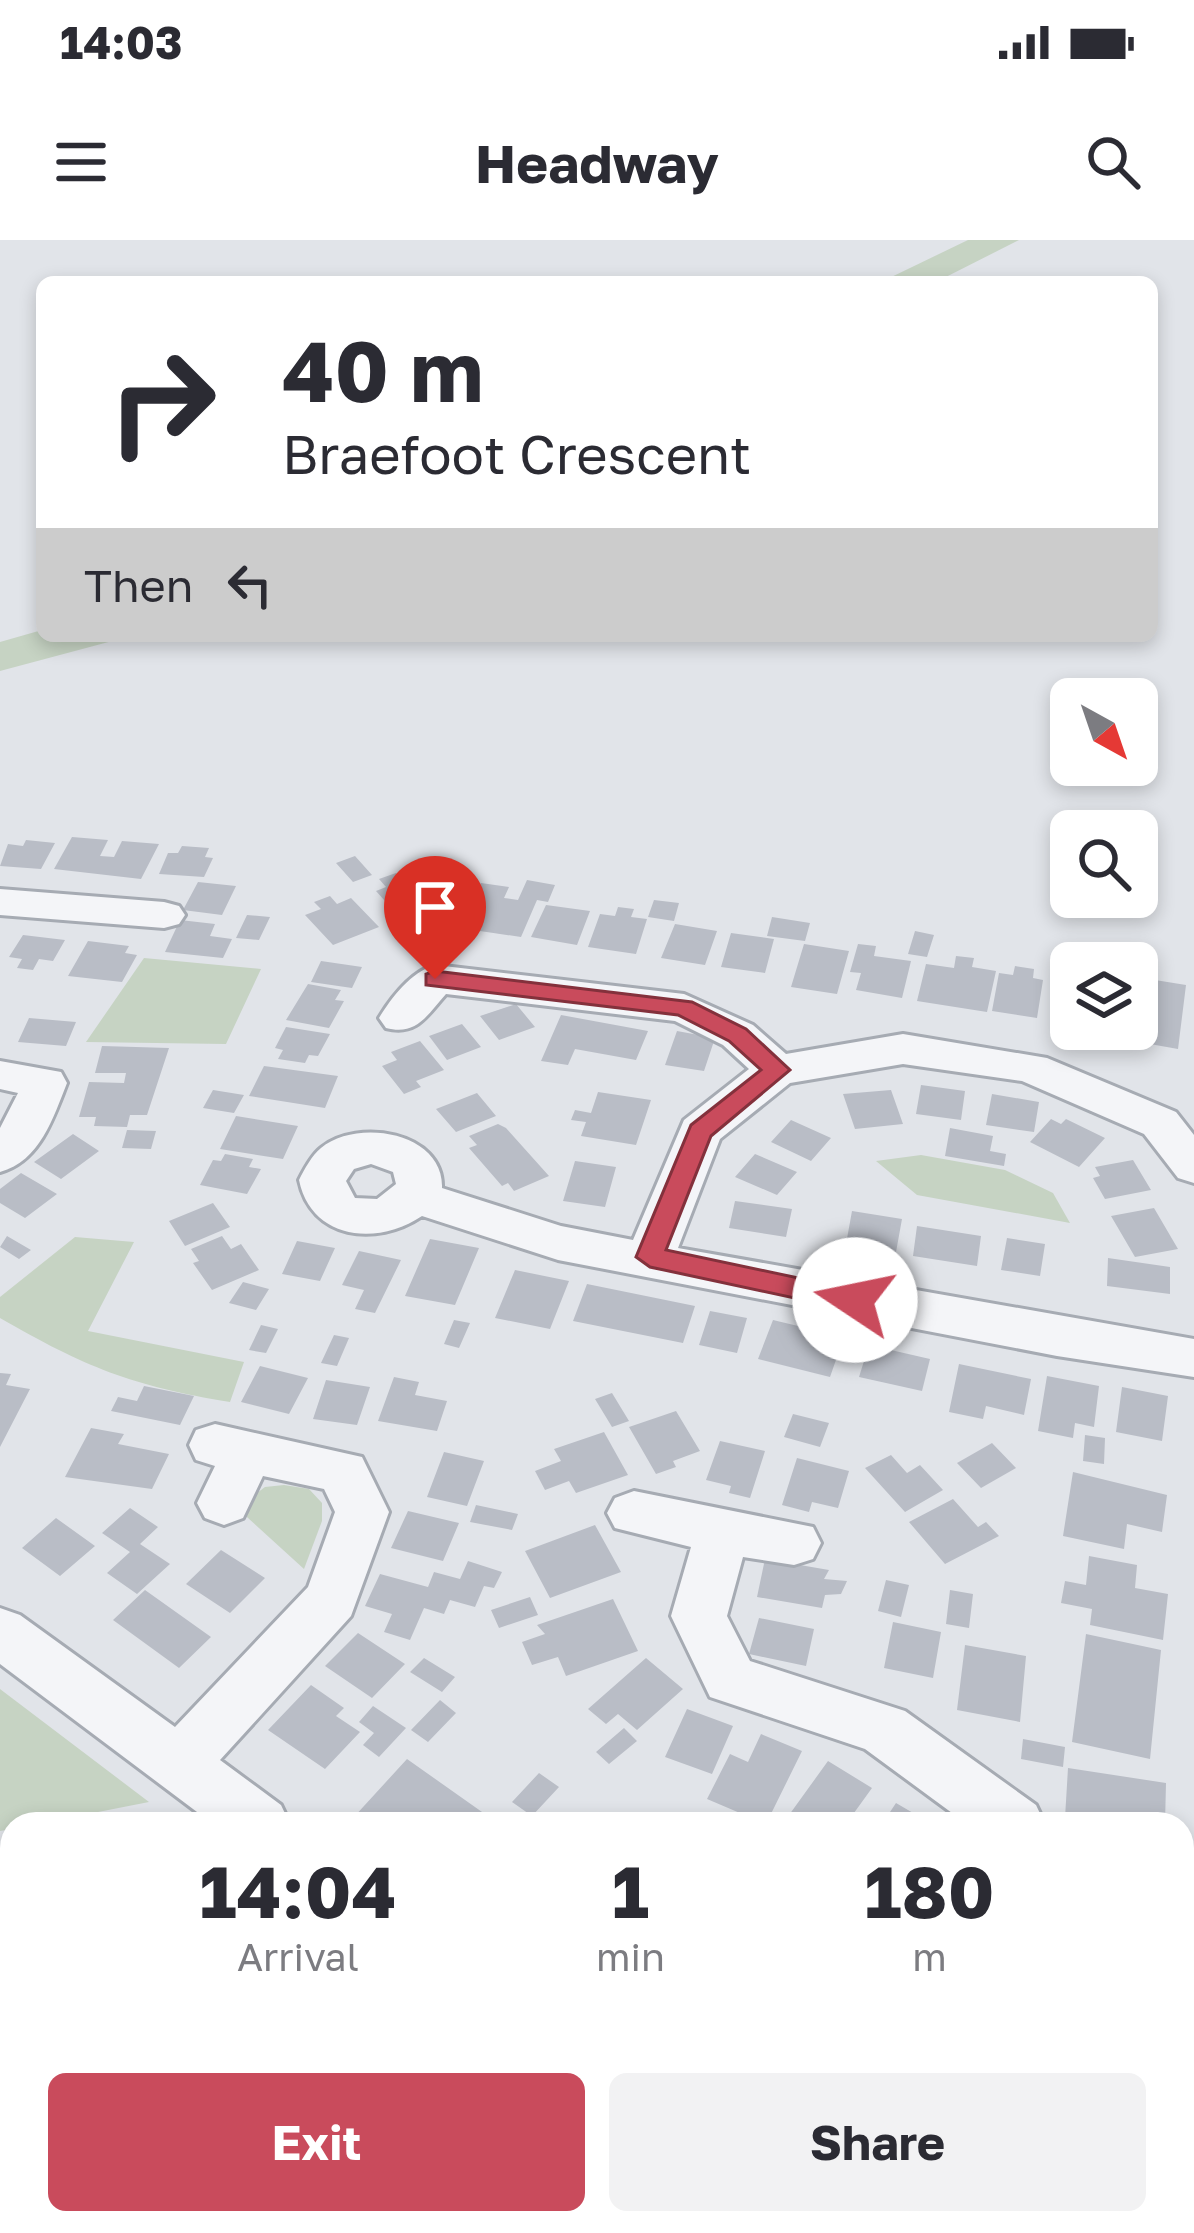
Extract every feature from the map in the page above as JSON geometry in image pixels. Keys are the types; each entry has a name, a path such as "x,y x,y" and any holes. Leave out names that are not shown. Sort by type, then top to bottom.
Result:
{"street":[{"path":"11,908 84,918 164,915"},
{"path":"401,1018 425,968 684,1008 737,1035 777,1070"},
{"path":"650,1257 700,1131 777,1070 903,1049 1031,1068 1177,1117 1194,1168"},
{"path":"0,1156 26,1130 45,1083 2,1075"},
{"path":"415,1196 558,1243 650,1257 814,1293 1194,1358"},
{"path":"179,1763 331,1600 362,1512 343,1472 231,1448 224,1502"},
{"path":"634,1513 794,1543"},
{"path":"723,1532 699,1616 730,1680 884,1729 998,1812"},
{"path":"0,1632 244,1812"}],"green space":[{"path":"968,240 1019,240 948,276 893,276"},
{"path":"36,632 36,642 109,642 0,671 0,642"},
{"path":"144,958 261,969 226,1044 86,1042"},
{"path":"921,1155 1005,1170 1053,1193 1070,1223 917,1195 876,1161"},
{"path":"75,1237 134,1242 88,1331 244,1362 230,1402 110,1372 0,1318 0,1297"},
{"path":"265,1487 309,1489 322,1503 322,1521 304,1569 237,1508"},
{"path":"0,1689 149,1802 98,1812 0,1812"}],"building":[{"path":"72,837 108,840 100,856 114,857 122,841 159,844 141,879 54,869"},
{"path":"26,840 55,843 41,869 0,866 8,844 23,846"},
{"path":"182,846 209,848 205,857 213,858 204,877 159,874 168,853 178,853"},
{"path":"355,856 372,875 353,882 336,863"},
{"path":"396,873 405,883 417,878 441,904 401,919 376,891 386,887 379,879"},
{"path":"527,880 555,885 548,902 537,900 521,937 460,928 481,883 509,887 504,898 518,900"},
{"path":"198,882 236,886 222,915 183,910"},
{"path":"330,896 337,904 351,898 379,927 333,945 305,915 321,909 314,902"},
{"path":"654,900 679,903 674,921 648,917"},
{"path":"546,905 590,911 577,945 531,937"},
{"path":"618,907 634,909 631,917 647,919 636,954 588,947 600,914 615,916"},
{"path":"247,915 270,917 259,940 236,938"},
{"path":"772,917 810,923 805,941 767,936"},
{"path":"180,920 215,924 210,936 232,939 223,958 165,952"},
{"path":"675,924 717,931 705,965 661,958"},
{"path":"915,931 934,935 927,957 908,954"},
{"path":"731,933 774,939 765,973 721,967"},
{"path":"23,935 65,940 53,961 39,959 33,970 17,968 22,959 9,957"},
{"path":"88,941 129,946 125,953 137,955 122,982 68,976"},
{"path":"804,944 849,951 837,994 791,987"},
{"path":"858,944 876,946 874,956 911,961 902,998 856,990 861,973 850,972"},
{"path":"956,956 974,958 972,967 996,971 987,1012 917,1001 926,964 954,968"},
{"path":"321,961 362,967 352,988 311,982"},
{"path":"1015,966 1034,969 1033,978 1043,980 1037,1018 992,1011 999,973 1013,975"},
{"path":"1158,980 1186,985 1178,1049 1158,1045"},
{"path":"308,984 341,990 335,1000 344,1001 329,1028 286,1020"},
{"path":"516,1004 535,1027 499,1040 480,1016"},
{"path":"561,1015 648,1031 636,1060 575,1049 568,1065 541,1061"},
{"path":"29,1018 76,1022 66,1046 18,1042"},
{"path":"462,1024 481,1047 447,1060 429,1036"},
{"path":"286,1027 330,1034 318,1056 309,1055 305,1063 278,1059 283,1050 275,1048"},
{"path":"677,1031 715,1038 704,1071 665,1065"},
{"path":"420,1041 444,1070 416,1081 421,1087 404,1094 382,1066 397,1060 391,1052"},
{"path":"102,1046 169,1048 147,1115 130,1115 127,1127 94,1126 96,1117 79,1117 89,1082 124,1083 126,1073 95,1073"},
{"path":"264,1066 338,1076 325,1108 249,1096"},
{"path":"921,1085 965,1091 961,1120 916,1114"},
{"path":"213,1090 244,1095 234,1113 203,1108"},
{"path":"891,1090 903,1124 855,1129 843,1094"},
{"path":"598,1092 651,1100 636,1145 581,1136 586,1122 571,1120 575,1110 591,1113"},
{"path":"477,1093 496,1116 456,1132 436,1109"},
{"path":"992,1094 1039,1102 1034,1132 986,1125"},
{"path":"236,1116 298,1126 283,1159 220,1149"},
{"path":"1051,1119 1061,1124 1066,1119 1105,1138 1079,1167 1030,1142"},
{"path":"791,1120 831,1138 811,1161 771,1142"},
{"path":"498,1124 549,1176 514,1191 508,1183 502,1186 469,1148 477,1145 469,1136"},
{"path":"950,1128 993,1136 990,1151 1006,1154 1004,1166 945,1156"},
{"path":"127,1130 156,1131 151,1149 122,1148"},
{"path":"73,1134 99,1151 61,1179 34,1162"},
{"path":"225,1154 253,1159 249,1167 261,1169 247,1194 200,1185 213,1160 221,1161"},
{"path":"755,1154 797,1172 777,1195 735,1177"},
{"path":"1133,1160 1151,1190 1105,1199 1093,1178 1100,1176 1095,1167"},
{"path":"575,1161 616,1167 605,1207 563,1201"},
{"path":"21,1173 57,1194 25,1218 0,1203 0,1189"},
{"path":"735,1201 792,1209 786,1237 729,1228"},
{"path":"213,1203 230,1227 185,1246 169,1221"},
{"path":"1154,1208 1178,1249 1135,1257 1111,1216"},
{"path":"852,1211 902,1219 896,1252 846,1244"},
{"path":"917,1226 981,1236 977,1266 913,1256"},
{"path":"7,1236 31,1250 19,1259 0,1247"},
{"path":"222,1236 231,1249 241,1244 259,1270 212,1290 193,1263 199,1261 191,1249"},
{"path":"1007,1238 1045,1244 1040,1276 1001,1270"},
{"path":"430,1239 479,1248 455,1305 405,1296"},
{"path":"297,1241 335,1248 320,1281 282,1274"},
{"path":"359,1251 401,1260 375,1313 355,1309 364,1290 342,1285"},
{"path":"1108,1258 1170,1267 1170,1294 1107,1286"},
{"path":"515,1270 569,1281 550,1329 495,1318"},
{"path":"243,1282 269,1289 256,1310 229,1303"},
{"path":"587,1284 695,1306 683,1343 573,1321"},
{"path":"710,1311 747,1318 737,1353 699,1345"},
{"path":"454,1320 470,1323 459,1348 444,1344"},
{"path":"773,1320 844,1337 830,1377 758,1359"},
{"path":"261,1325 278,1329 266,1353 249,1350"},
{"path":"334,1335 349,1338 337,1366 321,1363"},
{"path":"869,1345 930,1359 922,1391 859,1377"},
{"path":"959,1364 1031,1379 1024,1415 986,1406 983,1419 949,1412"},
{"path":"260,1366 308,1378 289,1414 241,1402"},
{"path":"0,1373 11,1374 6,1385 30,1389 0,1447"},
{"path":"1047,1376 1099,1386 1094,1427 1075,1423 1073,1438 1038,1431"},
{"path":"394,1377 419,1382 415,1395 447,1401 437,1431 378,1421"},
{"path":"326,1380 370,1387 357,1425 313,1419"},
{"path":"144,1386 194,1396 180,1425 111,1411 118,1397 137,1401"},
{"path":"1122,1387 1168,1396 1162,1441 1116,1432"},
{"path":"612,1393 629,1421 612,1427 595,1399"},
{"path":"676,1411 700,1451 673,1461 676,1467 656,1474 629,1427"},
{"path":"793,1414 829,1423 820,1447 784,1437"},
{"path":"91,1428 124,1434 118,1444 169,1454 152,1489 65,1477"},
{"path":"604,1432 628,1475 576,1493 569,1481 545,1490 535,1471 561,1461 554,1449"},
{"path":"1085,1435 1105,1438 1104,1464 1083,1461"},
{"path":"720,1441 765,1451 750,1498 729,1493 731,1486 706,1480"},
{"path":"992,1443 1016,1468 981,1488 957,1463"},
{"path":"444,1452 484,1461 467,1506 427,1497"},
{"path":"891,1455 907,1473 920,1465 943,1490 905,1512 865,1468"},
{"path":"797,1458 849,1471 838,1508 812,1502 809,1512 782,1505"},
{"path":"1073,1472 1167,1495 1162,1532 1127,1524 1124,1549 1063,1536"},
{"path":"953,1499 978,1527 986,1522 999,1536 945,1564 909,1522"},
{"path":"476,1505 518,1514 512,1530 470,1522"},
{"path":"130,1508 158,1527 140,1544 170,1564 137,1594 107,1573 130,1552 102,1533"},
{"path":"408,1511 459,1523 443,1561 391,1548"},
{"path":"56,1518 95,1546 60,1576 22,1548"},
{"path":"595,1525 621,1572 550,1598 525,1551"},
{"path":"221,1550 265,1578 230,1613 186,1584"},
{"path":"1089,1556 1137,1565 1135,1588 1168,1594 1163,1640 1090,1625 1092,1609 1061,1603 1065,1581 1086,1585"},
{"path":"765,1559 829,1570 824,1579 847,1581 841,1594 825,1595 822,1608 757,1597"},
{"path":"468,1561 502,1572 494,1588 484,1586 475,1607 450,1600 444,1614 424,1608 410,1640 384,1632 392,1614 365,1606 380,1574 428,1587 434,1572 460,1579"},
{"path":"886,1580 909,1585 901,1617 878,1611"},
{"path":"145,1590 211,1637 179,1668 113,1620"},
{"path":"950,1590 973,1594 969,1628 946,1624"},
{"path":"530,1597 538,1615 499,1628 491,1610"},
{"path":"613,1599 638,1651 566,1676 558,1657 532,1665 522,1642 545,1634 537,1625"},
{"path":"759,1618 814,1629 806,1666 749,1654"},
{"path":"893,1622 941,1632 933,1678 884,1668"},
{"path":"358,1633 405,1664 372,1698 325,1666"},
{"path":"1086,1634 1161,1650 1150,1759 1072,1742"},
{"path":"965,1645 1026,1656 1020,1722 957,1710"},
{"path":"424,1658 455,1677 442,1692 410,1672"},
{"path":"646,1658 683,1689 637,1730 618,1714 606,1724 588,1709"},
{"path":"311,1685 344,1708 336,1716 360,1732 325,1769 268,1730"},
{"path":"440,1700 456,1713 428,1742 411,1730"},
{"path":"373,1706 406,1728 379,1757 363,1745 374,1733 359,1722"},
{"path":"687,1709 733,1726 712,1774 665,1757"},
{"path":"624,1728 637,1741 609,1764 596,1752"},
{"path":"761,1734 802,1751 772,1812 738,1812 707,1799 730,1754 748,1762"},
{"path":"1023,1739 1065,1747 1063,1767 1021,1759"},
{"path":"407,1759 482,1812 358,1812"},
{"path":"828,1761 872,1788 855,1812 791,1812"},
{"path":"1068,1768 1166,1783 1165,1812 1065,1812"},
{"path":"539,1773 559,1787 536,1812 526,1812 512,1802"},
{"path":"896,1803 911,1812 890,1812"}],"route":[{"path":"435,979 684,1008 737,1035 777,1070 700,1131 650,1257 855,1300"}]}
